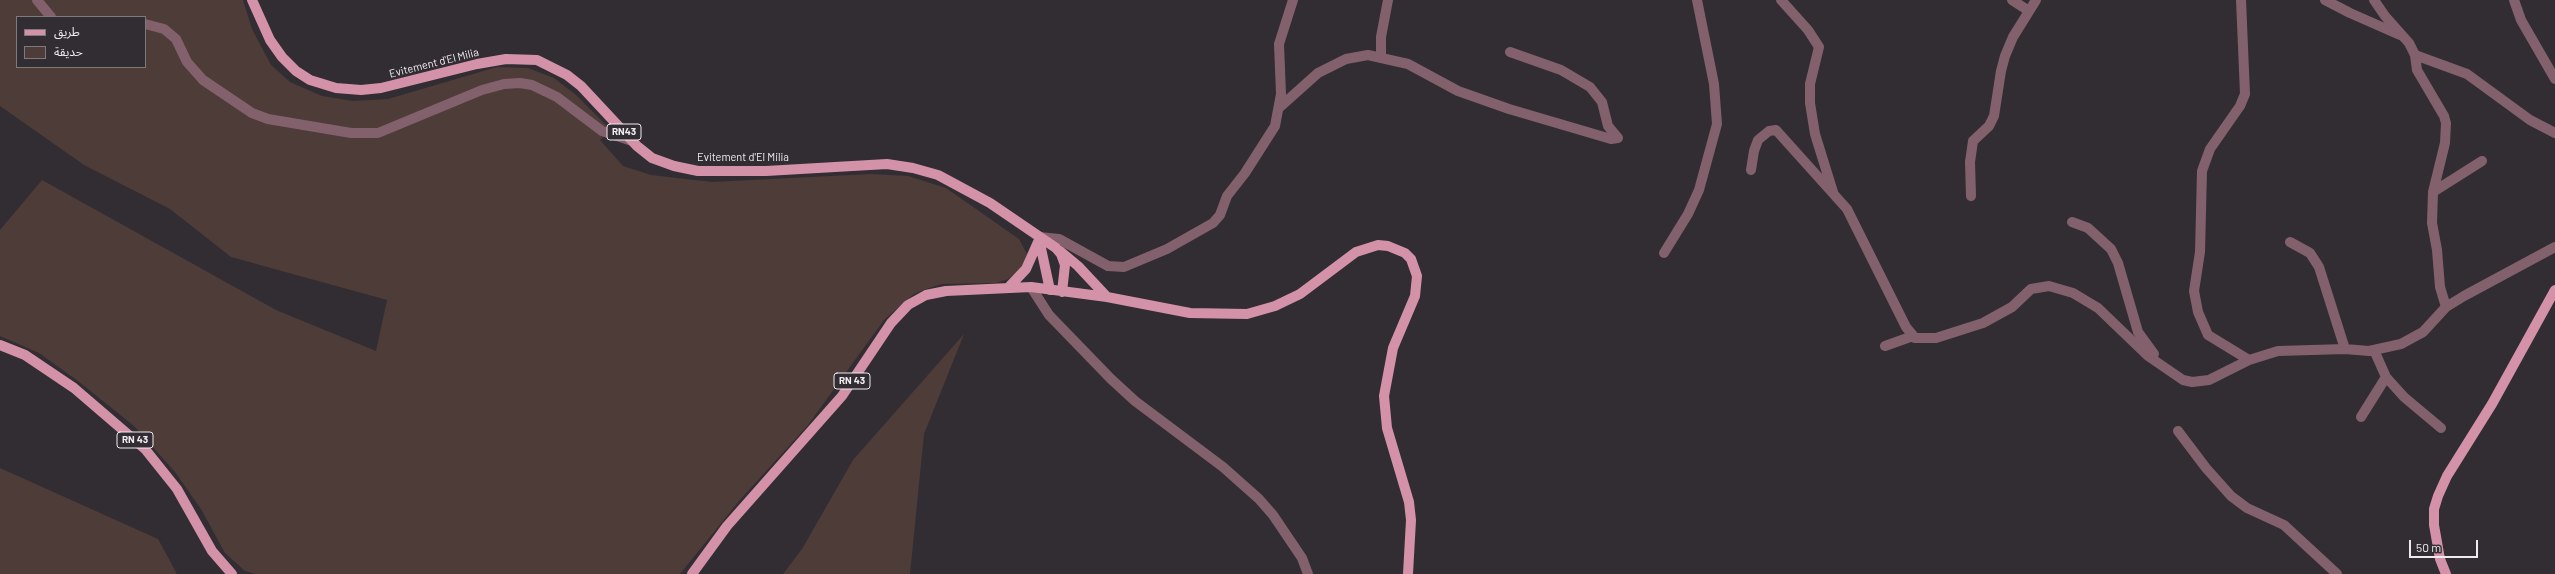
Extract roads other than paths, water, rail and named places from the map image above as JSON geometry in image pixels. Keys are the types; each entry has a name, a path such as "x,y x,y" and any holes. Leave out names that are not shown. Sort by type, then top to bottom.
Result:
{"main road":[{"name":"Evitement d'El Milia","path":"252,0 270,40 282,57 310,80 336,88 361,90 381,88 499,60 537,60 562,72 581,86 632,141 652,158 674,166 698,170 766,171 887,164 913,168 938,175 963,187 1039,240 1056,248 1078,266 1107,297"},
{"path":"1008,288 1026,269 1039,240"},
{"path":"1039,240 1050,290"},
{"path":"1056,248 1061,254 1064,265 1062,292 1107,297 1190,313 1247,314 1276,306 1300,294 1356,252 1378,245 1388,246 1405,253 1411,259 1417,276 1415,296 1393,348 1384,396 1387,428 1409,502 1411,520 1408,574"},
{"name":"RN 43","path":"692,574 726,526 842,396 891,323 908,305 926,295 946,291 1031,288 1062,292"},
{"path":"2446,574 2440,559 2434,525 2434,509 2438,496 2447,476 2492,404 2555,290"},
{"name":"RN 43","path":"0,345 24,355 68,384 145,449 177,489 212,551 232,574"}],"street":[{"path":"37,0 51,16"},
{"path":"1039,240 1059,239 1103,263 1116,267 1132,265 1203,230 1220,215 1227,196 1245,173 1275,126 1280,107 1279,44 1293,0"},
{"path":"1381,57 1382,29 1388,0"},
{"path":"1664,253 1683,224 1699,190 1717,124 1714,84 1697,0"},
{"path":"1781,0 1808,30 1819,47 1810,84 1811,110 1815,134 1834,194"},
{"path":"2012,0 2029,11"},
{"path":"1971,196 1970,162 1973,141 1989,126 1994,116 2001,71 2005,56 2013,37 2036,0"},
{"path":"2241,0 2245,94 2240,106 2210,149 2202,171 2200,252 2194,291 2198,312 2208,335 2248,360"},
{"path":"2325,0 2350,13 2403,36"},
{"path":"2374,0 2385,16 2403,36 2415,55 2417,70 2444,116 2446,123 2445,143 2433,192 2432,223 2437,250 2440,287 2446,307"},
{"path":"2514,0 2521,20 2555,79"},
{"path":"146,24 164,29 176,39 187,62 203,80 252,113 268,119 351,133 378,133 482,90 504,84 520,83 532,85 557,97 602,131 611,136 632,141"},
{"path":"1280,107 1309,79 1330,67 1357,56 1381,57 1418,68 1435,80 1488,102 1611,139 1618,138 1608,126 1602,102 1590,87 1562,70 1510,52"},
{"path":"2415,55 2468,74 2530,120 2555,133"},
{"path":"1751,170 1756,145 1762,136 1774,130 1847,209 1903,322 1913,336 1919,339 1936,338 1983,323 2012,306 2032,289 2049,286 2072,293 2098,308 2148,356 2183,380 2196,382 2209,380 2248,360 2278,351 2345,349 2374,350 2414,338 2433,324 2446,307 2491,280 2555,246"},
{"path":"2433,192 2482,160"},
{"path":"2072,222 2092,231 2111,249 2118,263 2138,332 2167,370"},
{"path":"2290,242 2310,253 2317,263 2345,349"},
{"path":"1031,288 1049,315 1111,378 1259,499 1302,558 1308,574"},
{"path":"1885,346 1913,336"},
{"path":"2374,350 2386,377 2404,397 2441,428"},
{"path":"2360,417 2386,377"},
{"path":"2178,431 2206,468 2231,496 2247,508 2284,526 2337,574"}]}
